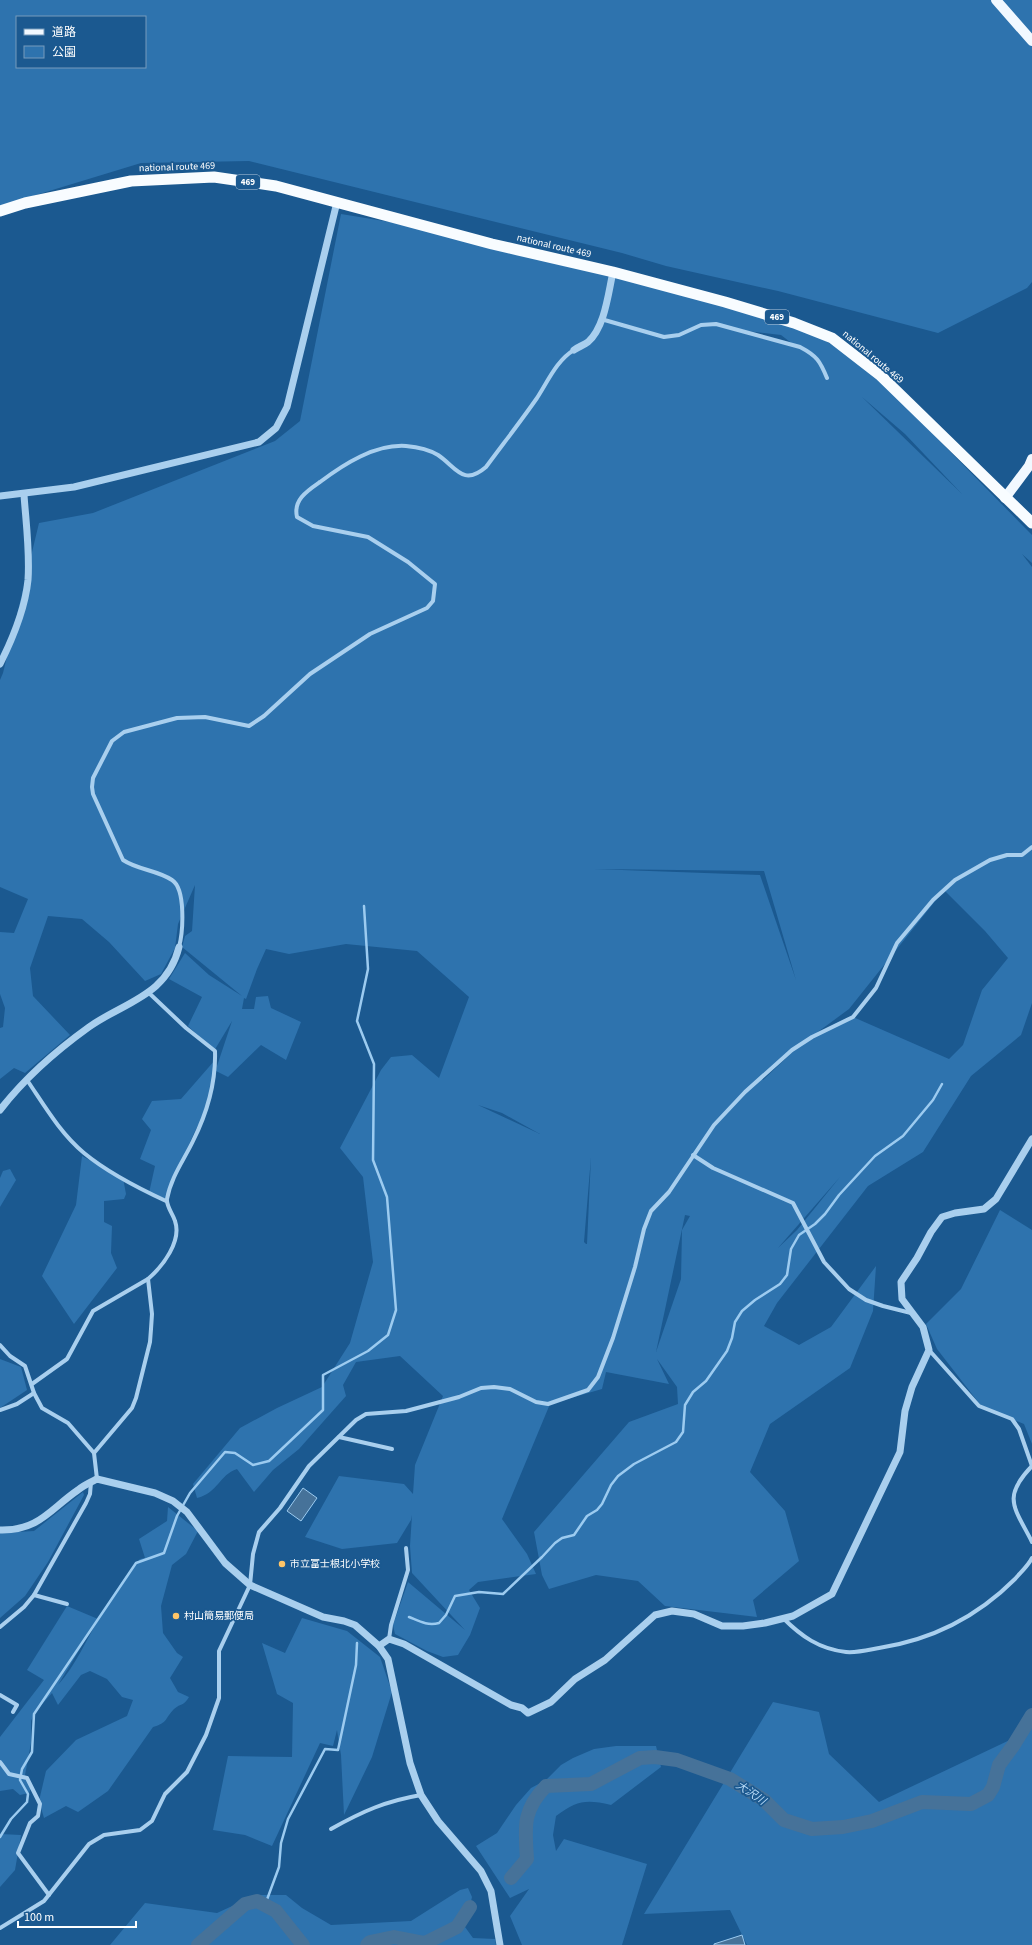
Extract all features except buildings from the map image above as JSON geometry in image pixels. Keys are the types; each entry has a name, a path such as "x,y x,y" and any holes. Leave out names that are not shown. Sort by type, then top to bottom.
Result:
{"highway":[{"name":"national route 469","path":"0,211 25,203 131,181 214,177 276,186 492,244 613,272 726,302 794,323 832,338 881,376 1032,523"}],"main road":[{"path":"996,0 1032,41"},
{"path":"1005,498 1029,466 1032,459"}],"street":[{"path":"0,496 24,495 74,487 224,452 259,442 276,428 287,407 337,202"},
{"path":"0,1110 27,1080 65,1045 90,1026 149,993 165,977 177,958 180,948 181,894 178,886 172,880 131,865 123,860 94,794 92,787 93,778 112,742 124,732 178,718 205,718 249,726 264,716 310,674 370,634 427,608 433,601 435,584 430,579 408,562 368,537 313,526 303,522 297,517 296,504 304,494 340,466 378,449 389,447 405,446 426,449 439,455 464,476 472,476 480,473 532,404 566,354 587,342 594,335 601,319 613,272"},
{"path":"601,319 664,337 679,335 701,325 716,324 800,347 811,353 820,361 828,378"},
{"path":"0,664 14,635 28,581 24,495"},
{"path":"0,1928 44,1901 89,1844 104,1835 140,1830 152,1821 165,1794 187,1772 206,1735 219,1698 219,1651 250,1585 253,1554 259,1532 280,1508 309,1466 339,1437 366,1414 406,1411 459,1397 481,1388 494,1387 510,1389 536,1402 548,1404 588,1390 598,1377 613,1338 635,1267 644,1229 651,1211 669,1192 714,1125 745,1092 792,1050 812,1037 853,1017 876,988 897,943 933,900 955,880 990,860 1007,854 1022,855 1032,847"},
{"path":"32,1384 67,1359 93,1312 148,1278 163,1264 172,1246 177,1230 166,1201 175,1174 205,1116 215,1071 215,1051 186,1028 149,993"},
{"path":"27,1080 56,1123 84,1153 147,1193 166,1201"},
{"path":"1032,1140 996,1199 984,1209 955,1213 942,1217 931,1232 917,1258 901,1282 902,1298 923,1327 929,1350 979,1406 1012,1419 1019,1429 1032,1466 1015,1487 1013,1504 1032,1542"},
{"path":"693,1155 713,1168 793,1203 810,1238 824,1262 849,1289 866,1300 912,1313"},
{"path":"0,1627 24,1607 34,1595 90,1494 94,1480 94,1453 132,1408 136,1398 150,1342 152,1314 148,1278"},
{"path":"0,1345 10,1356 25,1366 34,1393 42,1408 68,1423 94,1453"},
{"path":"389,1639 404,1644 511,1705 522,1708 528,1713 551,1702 575,1679 605,1660 655,1615 672,1611 694,1614 722,1626 750,1625 793,1616 823,1601 832,1594 840,1579 900,1452 905,1412 912,1388 929,1350"},
{"path":"0,1410 17,1404 34,1393"},
{"path":"339,1437 392,1449"},
{"path":"0,1530 12,1530 33,1524 50,1514 78,1490 94,1480 155,1493 173,1501 187,1512 225,1563 250,1585 323,1617 344,1621 355,1625 379,1646 388,1659 410,1763 421,1795 438,1820 481,1870 491,1891 500,1945"},
{"path":"379,1646 389,1639 391,1625 408,1570 406,1548"},
{"path":"783,1618 802,1636 834,1650 857,1652 892,1646 942,1631 966,1618 1006,1588 1030,1563 1032,1558"},
{"path":"34,1595 67,1604"},
{"path":"0,1696 17,1705 13,1712"},
{"path":"0,1762 9,1774 28,1778 40,1804 38,1816 30,1823 18,1853 49,1895"},
{"path":"332,1829 363,1811 397,1799 421,1795"}],"green space":[{"path":"0,0 1032,0 1032,282 1027,288 938,333 778,291 666,266 622,253 249,161 141,163 0,206"},
{"path":"341,214 439,230 798,324 870,368 1032,535 1032,563 1022,554 1032,567 1032,1003 1021,1035 971,1076 923,1152 868,1186 777,1303 764,1326 799,1345 831,1327 876,1266 873,1311 850,1368 770,1424 750,1472 785,1511 799,1561 753,1600 757,1617 665,1606 638,1581 596,1575 549,1589 542,1575 534,1532 629,1422 678,1404 677,1387 657,1359 669,1384 606,1372 602,1389 550,1404 502,1519 527,1554 536,1574 478,1582 469,1590 480,1608 470,1635 458,1655 443,1657 427,1651 395,1634 393,1625 408,1582 465,1630 412,1573 410,1546 412,1515 411,1520 397,1543 342,1549 305,1537 339,1476 404,1484 413,1494 415,1465 443,1396 400,1356 356,1362 343,1385 346,1396 299,1449 273,1470 254,1492 237,1469 226,1475 210,1492 197,1498 193,1484 240,1428 277,1408 322,1387 350,1343 373,1262 363,1177 340,1148 381,1070 391,1057 412,1055 439,1078 469,997 417,951 346,944 289,954 266,949 246,999 244,998 242,1009 254,1009 256,997 268,996 271,1008 301,1022 286,1060 261,1045 228,1077 216,1071 207,1109 194,1133 166,1199 149,1193 155,1166 140,1159 151,1130 142,1119 152,1101 181,1099 215,1060 216,1069 232,1021 214,1051 188,1026 202,997 169,979 185,953 209,975 242,996 182,947 185,936 192,931 195,885 178,924 175,948 161,974 145,981 109,942 82,919 48,916 30,968 33,996 70,1035 25,1073 14,1068 0,1079 0,1028 3,1027 5,1008 0,994 0,932 14,933 28,899 0,887 0,680 3,673 39,523 93,513 275,441 300,421","holes":["738,330 781,335 794,345","862,397 905,434 962,494","594,869 764,871 796,980 760,875","944,890 985,931 1008,958 982,990 963,1045 949,1059 853,1017 811,1037 849,1009","799,1046 763,1080 761,1078","478,1105 502,1113 540,1134","591,1157 587,1244 584,1242","840,1177 797,1230 778,1248","685,1215 690,1216 682,1230 681,1279 656,1352"]},
{"path":"82,1156 123,1178 126,1194 124,1199 104,1201 104,1222 112,1226 111,1253 117,1268 74,1324 42,1276 76,1205"},
{"path":"10,1169 16,1180 0,1207 0,1178 3,1171"},
{"path":"1000,1210 1032,1230 1032,1444 1024,1424 982,1407 937,1349 926,1324 961,1289"},
{"path":"0,1359 21,1367 27,1390 0,1408"},
{"path":"83,1492 84,1495 48,1562 25,1596 0,1618 0,1533 34,1531"},
{"path":"168,1507 198,1531 186,1554 172,1565 161,1606 163,1633 177,1653 183,1657 170,1678 178,1692 189,1697 184,1703 174,1709 164,1722 153,1727 108,1791 78,1812 66,1806 44,1818 39,1801 46,1771 76,1740 127,1716 133,1700 122,1697 107,1679 90,1671 81,1675 58,1705 52,1693 35,1712 31,1721 31,1743 25,1775 32,1786 29,1793 20,1795 13,1789 0,1791 0,1737 44,1680 27,1670 67,1606 98,1619 58,1685 76,1661 104,1609 118,1587 140,1559 145,1558 139,1539 167,1521"},
{"path":"302,1618 347,1631 380,1657 392,1692 372,1757 344,1815 341,1755 337,1730 333,1746 320,1743 272,1846 245,1835 213,1830 228,1756 292,1757 293,1703 277,1694 262,1643 285,1653"},
{"path":"773,1702 819,1712 829,1754 879,1802 1014,1738 1032,1719 1032,1945 747,1945 730,1910 644,1914"},
{"path":"616,1746 656,1746 661,1767 611,1805 588,1802 576,1804 563,1811 556,1816 553,1835 556,1851 564,1839 647,1864 622,1945 522,1945 510,1916 529,1889 510,1898 476,1846 497,1833 516,1805 531,1788 546,1780 561,1765 594,1749"},
{"path":"0,1834 21,1835 15,1870 0,1887"},
{"path":"468,1888 472,1897 465,1927 473,1938 495,1939 496,1945 110,1945 145,1903 217,1913 256,1895 286,1895 302,1908 331,1925 411,1921 460,1890"}],"shaded area":[{"path":"303,1488 317,1498 301,1521 287,1511"},
{"path":"742,1935 745,1945 714,1945 714,1944"}],"waterway":[{"path":"0,1837 11,1819 27,1802 28,1794 20,1780 22,1769 32,1752 34,1714 136,1563 164,1553 177,1516 190,1493 225,1452 235,1453 253,1465 269,1461 323,1410 323,1375 368,1351 388,1335 396,1310 387,1197 373,1160 374,1064 357,1021 368,969 364,906"},
{"path":"409,1617 435,1624 439,1623 446,1615 455,1596 479,1592 503,1594 555,1543 562,1538 574,1535 587,1516 597,1510 602,1504 611,1485 618,1476 634,1464 676,1442 683,1432 685,1405 693,1392 706,1381 727,1351 732,1338 735,1322 742,1311 755,1300 780,1284 787,1275 791,1249 799,1235 815,1224 825,1214 839,1195 875,1156 903,1136 933,1100 942,1084"},
{"path":"265,1905 279,1867 281,1843 288,1819 325,1749 338,1750 356,1665 357,1643"},
{"name":"大沢川","path":"511,1878 527,1859 526,1828 529,1812 538,1795 546,1786 591,1784 640,1758 655,1757 677,1760 730,1779 764,1800 784,1820 812,1829 843,1827 872,1821 922,1802 971,1804 988,1795 993,1787 999,1765 1013,1746 1032,1715"},
{"name":"大沢川","path":"198,1945 245,1904 257,1901 276,1911 303,1945"},
{"name":"大沢川","path":"367,1945 370,1942 394,1937 425,1943 457,1927 470,1907"}],"place":[{"name":"市立富士根北小学校","path":"282,1564"},
{"name":"村山簡易郵便局","path":"176,1616"}]}
